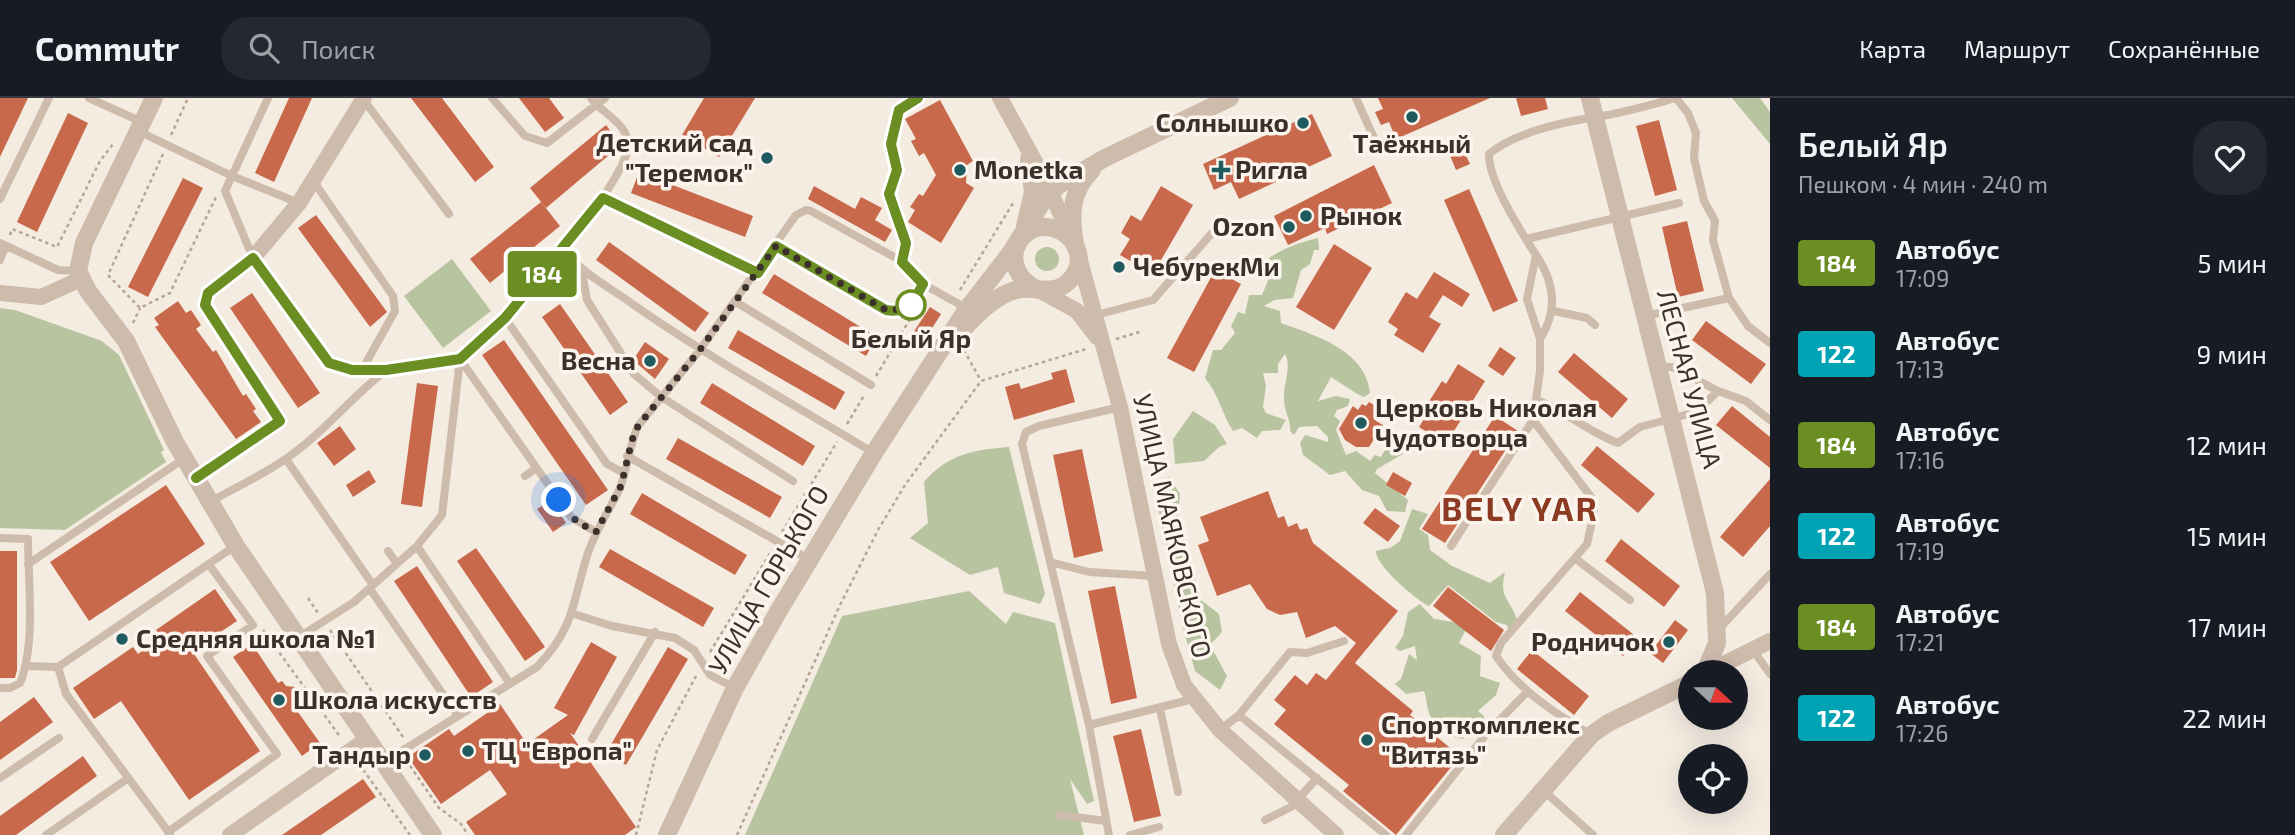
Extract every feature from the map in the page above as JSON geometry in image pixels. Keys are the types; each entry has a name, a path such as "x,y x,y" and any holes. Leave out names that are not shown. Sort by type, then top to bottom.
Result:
{"street":[{"path":"154,98 83,243 79,275 117,327 185,458 236,546 433,835"},
{"name":"УЛИЦА МАЯКОВСКОГО","path":"1000,98 1051,192 1075,246 1121,407 1169,644 1193,699 1220,730 1297,801 1318,829 1336,835"},
{"path":"1051,192 1105,158 1230,98"},
{"name":"ЛЕСНАЯ УЛИЦА","path":"1590,98 1715,593 1718,629 1713,660"},
{"path":"253,258 314,183 363,99"},
{"path":"1026,146 1032,191 1014,261 1018,274 1026,284 1077,311 1104,348"},
{"path":"1039,289 1057,288 1068,282 1077,266 1071,213 1075,193 1089,172 1105,158"},
{"name":"УЛИЦА ГОРЬКОГО","path":"935,362 960,305 1018,241 1051,192"},
{"path":"1018,241 1031,230 1047,226 1063,231 1075,246"},
{"path":"0,293 41,297 79,275"},
{"name":"УЛИЦА ГОРЬКОГО","path":"667,835 735,688 874,453 935,362 963,330 998,298 1020,289 1039,289"},
{"path":"1732,660 1770,641"},
{"path":"1504,835 1591,735 1608,723 1678,689"},
{"path":"230,835 367,739"}],"lane":[{"path":"0,199 49,98"},
{"path":"89,98 140,126 167,145 232,176 299,203"},
{"path":"268,98 225,191 253,258 323,358 341,368 362,370 386,370 460,359 505,318 603,198 624,161 628,145 621,126 594,102"},
{"path":"492,98 524,136 547,143 594,102 605,98"},
{"path":"902,262 906,243 889,194 897,170 891,144 899,110 918,98"},
{"path":"1356,98 1378,147"},
{"path":"1540,339 1554,311 1551,290 1489,163 1489,154 1545,128 1578,118 1595,117 1676,98 1688,113 1696,133 1693,158 1704,201 1715,221 1713,240 1729,298 1748,326 1770,344"},
{"path":"363,99 449,214"},
{"path":"314,183 393,296 395,311 362,370"},
{"path":"603,198 758,273"},
{"path":"1526,239 1601,219 1620,218 1679,203"},
{"path":"384,762 510,684 548,655 573,614 596,532 625,473 627,456 638,426 758,273 796,215 806,210 902,262 926,286 960,305"},
{"path":"1096,315 1153,300 1220,224"},
{"path":"0,260 2,245 58,270 79,275"},
{"path":"776,246 886,310 911,306 926,286"},
{"path":"563,250 582,272 602,282 699,351 874,453"},
{"path":"1451,546 1533,419 1540,339 1527,299 1536,255"},
{"path":"196,478 280,421 205,305 208,293 253,258"},
{"path":"582,272 587,300 634,374 660,396 793,481"},
{"path":"1645,316 1729,298"},
{"path":"736,302 871,385"},
{"path":"1554,311 1587,318 1595,325"},
{"path":"505,318 607,464 625,473"},
{"path":"460,359 571,517 596,532"},
{"path":"298,637 371,587 397,565 417,546 442,515 460,359"},
{"path":"1659,368 1672,368 1718,391 1746,401 1770,420"},
{"path":"210,502 286,459 386,370"},
{"path":"1536,400 1558,408 1595,435 1618,443 1640,427 1696,412 1718,391"},
{"path":"1109,835 1089,725 1022,444 1026,432 1121,407"},
{"path":"1533,419 1591,497 1591,527 1587,544 1576,559 1547,589 1497,650 1496,656 1510,675 1528,691 1591,735"},
{"path":"627,456 810,561"},
{"path":"28,564 185,458"},
{"path":"286,459 458,716"},
{"path":"525,476 536,468"},
{"path":"0,538 28,538 27,666 20,683 0,688"},
{"path":"27,666 58,667 236,546"},
{"path":"417,546 510,684"},
{"path":"388,551 397,565"},
{"path":"1576,559 1630,600"},
{"path":"1050,562 1089,572 1154,576"},
{"path":"58,667 66,694 169,833 277,754 207,656 253,625 210,566"},
{"path":"1718,629 1770,574"},
{"path":"573,614 612,626 655,632 687,644 710,674 735,688"},
{"path":"592,739 655,632"},
{"path":"1220,730 1239,715 1290,652 1307,653 1344,641"},
{"path":"1753,650 1767,663 1770,674"},
{"path":"1406,835 1487,733 1528,691"},
{"path":"1089,725 1193,699"},
{"path":"1160,709 1178,792"},
{"path":"1239,715 1386,835"},
{"path":"0,778 60,738"},
{"path":"1265,820 1285,811 1317,778"},
{"path":"46,835 127,779"},
{"path":"1543,790 1593,835"},
{"path":"1059,815 1106,821"},
{"path":"1130,835 1159,827"}],"path":[{"path":"188,98 108,275 132,302 140,307 170,293 214,198 225,191"},
{"path":"2,245 12,229 57,247 100,160 116,140"},
{"path":"960,305 1014,201"},
{"path":"636,835 657,750 702,664 871,385 926,286"},
{"path":"737,835 840,605 878,530 905,485 981,381 1104,348 1143,331"},
{"path":"963,349 981,381"},
{"path":"309,598 405,740 404,758 439,808 461,824 468,835"},
{"path":"263,630 410,835"}],"green space":[{"path":"1732,98 1760,98 1770,112 1770,144"},
{"path":"1318,238 1319,250 1314,250 1310,264 1301,270 1293,298 1274,300 1264,306 1280,311 1281,323 1336,346 1359,366 1370,393 1364,397 1359,395 1331,377 1318,401 1336,396 1350,399 1348,406 1337,410 1334,416 1340,421 1336,430 1346,455 1356,451 1370,461 1375,455 1381,457 1392,437 1401,442 1403,454 1377,469 1375,473 1408,500 1405,512 1387,511 1379,496 1362,490 1345,471 1330,475 1303,455 1300,443 1305,435 1328,442 1328,437 1317,426 1299,427 1294,435 1290,431 1284,404 1288,365 1285,354 1278,364 1278,373 1263,373 1266,386 1263,407 1266,413 1286,420 1280,430 1262,431 1257,438 1242,428 1233,431 1205,378 1213,350 1221,350 1235,333 1231,326 1238,312 1245,314 1249,295 1262,295 1274,266 1269,258"},
{"path":"1047,247 1056,250 1059,259 1056,268 1047,271 1038,268 1035,259 1038,250"},
{"path":"452,259 491,311 443,348 404,296"},
{"path":"0,308 15,310 102,341 119,355 164,450 161,452 166,462 65,530 0,528"},
{"path":"1193,411 1215,425 1227,444 1219,447 1204,461 1175,464 1173,439"},
{"path":"1009,447 1045,594 1040,604 1004,593 998,567 970,575 910,538 928,523 924,482 933,473 962,455"},
{"path":"1169,477 1180,494 1178,517 1201,600 1219,614 1222,632 1210,645 1227,676 1220,690 1195,671 1182,624 1153,483"},
{"path":"1412,509 1428,514 1419,529 1428,535 1430,550 1452,566 1490,583 1505,572 1504,594 1518,623 1509,631 1507,625 1496,622 1448,585 1429,606 1406,590 1382,565 1376,551 1390,548 1400,541"},
{"path":"969,591 1006,624 1013,612 1055,623 1094,801 1087,804 1070,779 1084,835 745,835 842,616"},
{"path":"1420,604 1434,619 1460,623 1466,629 1459,643 1481,656 1480,676 1500,683 1496,695 1478,711 1484,716 1482,726 1462,739 1454,737 1433,721 1424,691 1406,694 1395,684 1401,679 1409,654 1417,660 1415,646 1400,651 1395,648 1403,636 1408,612"}],"building":[{"path":"0,98 28,98 0,157"},
{"path":"289,98 312,98 274,182 255,173"},
{"path":"411,98 442,98 494,167 475,182"},
{"path":"519,98 549,98 564,118 545,132"},
{"path":"704,98 755,98 719,157 682,135"},
{"name":"Таёжный","path":"1378,98 1490,98 1396,139 1389,122 1381,125 1375,112 1383,109"},
{"path":"1516,98 1545,98 1548,109 1521,116"},
{"path":"940,100 973,161 967,165 966,183 974,188 941,243 908,222 915,210 910,207 919,194 923,196 936,175 924,153 919,156 911,141 916,139 905,119"},
{"path":"68,113 88,123 37,232 17,222"},
{"path":"1312,114 1332,156 1239,199 1231,182 1214,190 1203,164"},
{"path":"1659,120 1677,190 1655,196 1636,126"},
{"path":"606,125 621,145 546,208 530,188"},
{"path":"1462,147 1470,164 1456,170 1449,153"},
{"path":"1374,165 1392,203 1327,234 1325,228 1288,245 1274,216"},
{"path":"639,172 753,216 745,237 631,193"},
{"path":"183,178 203,188 148,297 128,287"},
{"path":"814,186 855,209 861,197 882,208 875,220 892,230 885,242 808,199"},
{"path":"1161,186 1193,205 1153,274 1120,255 1130,239 1121,233 1131,215 1141,221"},
{"path":"1469,189 1518,301 1493,312 1444,200"},
{"path":"541,202 560,226 490,283 470,259"},
{"path":"316,215 387,312 370,327 298,228"},
{"path":"1687,221 1704,291 1678,297 1662,227"},
{"path":"609,242 709,313 695,332 596,260"},
{"path":"1334,244 1372,268 1334,330 1296,307"},
{"path":"1215,270 1241,284 1194,372 1167,358"},
{"path":"1434,272 1470,294 1462,307 1443,295 1429,317 1441,324 1423,353 1394,335 1398,329 1388,322 1406,292 1417,299"},
{"path":"774,274 877,337 866,356 762,293"},
{"path":"252,293 320,393 298,408 230,308"},
{"path":"178,301 186,313 191,310 201,325 196,329 213,352 216,350 243,396 246,394 256,409 253,411 261,422 236,439 155,327 159,325 154,318"},
{"path":"560,304 628,402 610,415 542,317"},
{"path":"930,307 941,314 924,341 913,333"},
{"path":"1706,321 1766,364 1751,384 1692,340"},
{"path":"738,330 845,392 835,410 728,348"},
{"path":"504,340 608,490 586,505 482,355"},
{"name":"Весна","path":"645,342 669,359 655,379 633,360"},
{"path":"1500,347 1516,358 1503,376 1488,366"},
{"path":"1574,353 1628,399 1612,418 1558,372"},
{"path":"1458,364 1485,381 1446,444 1419,427 1433,405 1428,403 1442,381 1446,384"},
{"path":"1066,369 1075,402 1014,420 1005,387 1019,383 1021,389 1053,379 1051,373"},
{"path":"417,383 438,386 422,507 401,504"},
{"path":"712,383 815,446 803,466 700,403"},
{"name":"Церковь Николая Чудотворца","path":"1369,402 1379,408 1376,421 1383,425 1369,447 1356,447 1345,440 1339,429 1353,406 1358,410 1362,404 1366,406"},
{"path":"1732,406 1770,437 1770,468 1716,425"},
{"path":"1495,416 1518,431 1445,543 1422,529"},
{"path":"340,426 356,449 334,466 317,443"},
{"path":"678,438 782,497 770,518 666,459"},
{"path":"1597,446 1655,494 1638,513 1581,465"},
{"path":"1082,449 1103,551 1074,558 1053,455"},
{"path":"369,470 376,482 353,497 346,485"},
{"path":"1393,472 1412,483 1405,496 1386,485"},
{"path":"1770,479 1770,526 1743,557 1720,537"},
{"path":"166,485 205,544 89,621 50,562"},
{"path":"1268,491 1278,518 1284,516 1288,527 1297,523 1300,530 1307,528 1313,543 1398,611 1355,663 1413,711 1410,715 1460,756 1396,835 1343,791 1349,785 1274,724 1286,710 1274,700 1295,675 1307,685 1316,673 1326,680 1356,643 1335,626 1306,638 1297,612 1280,615 1267,609 1250,584 1217,596 1198,545 1209,541 1200,517"},
{"path":"642,493 747,555 735,575 630,514"},
{"path":"551,500 566,523 553,532 537,509"},
{"path":"1375,508 1400,526 1388,542 1363,523"},
{"path":"1621,539 1680,586 1664,607 1605,561"},
{"path":"476,548 545,647 525,661 457,561"},
{"path":"610,549 714,608 703,627 599,567"},
{"path":"0,551 17,551 15,678 0,678"},
{"path":"417,566 493,682 471,697 394,581"},
{"path":"1115,586 1137,698 1111,704 1088,591"},
{"path":"1448,587 1504,630 1491,651 1433,606"},
{"path":"215,589 237,621 192,651 260,751 189,800 121,701 94,719 73,688 133,647 138,654 161,638 156,630"},
{"path":"1580,592 1638,638 1623,656 1565,611"},
{"name":"Родничок","path":"1675,620 1688,630 1663,663 1650,653"},
{"path":"591,642 617,657 574,735 570,733 636,827 625,835 475,835 466,822 507,794 490,770 441,804 408,757 449,729 454,736 500,704 527,744 568,715 554,708"},
{"name":"Школа искусств","path":"252,644 278,683 282,681 286,686 295,687 293,697 297,702 293,705 320,743 302,756 233,657"},
{"path":"668,647 688,659 626,765 606,753"},
{"path":"1532,650 1589,696 1574,715 1517,669"},
{"path":"34,697 53,722 0,760 0,722"},
{"path":"1141,729 1161,816 1134,822 1113,736"},
{"path":"83,756 97,776 16,835 0,835 0,816"},
{"path":"363,779 376,797 321,835 282,835"}],"bus line":[{"name":"184","path":"196,478 275,427 280,421 205,305 208,293 253,258 323,358 341,368 352,370 386,370 460,359 485,340 505,318 603,198 758,273 776,246 886,310 906,309 911,306 923,284 902,262 906,243 889,194 897,170 891,144 895,116 899,110 918,98"}],"place":[{"name":"Таёжный","path":"1412,117"},
{"name":"Солнышко","path":"1303,123"},
{"name":"Детский сад \"Теремок\"","path":"767,158"},
{"name":"Monetka","path":"960,170"},
{"name":"Ригла","path":"1221,170"},
{"name":"Рынок","path":"1306,216"},
{"name":"Ozon","path":"1289,227"},
{"name":"ЧебурекМи","path":"1119,267"},
{"name":"Белый Яр","path":"911,305"},
{"name":"Весна","path":"650,361"},
{"name":"Церковь Николая Чудотворца","path":"1361,423"},
{"name":"Средняя школа №1","path":"122,639"},
{"name":"Родничок","path":"1669,642"},
{"name":"Школа искусств","path":"279,700"},
{"name":"Спорткомплекс \"Витязь\"","path":"1367,740"},
{"name":"ТЦ \"Европа\"","path":"468,751"},
{"name":"Тандыр","path":"425,755"}],"district":[{"name":"BELY YAR","path":"1520,509"}],"route":[{"path":"559,500 571,517 596,532 621,486 627,456 638,426 699,351 776,246 886,310 906,309 911,305"}]}
